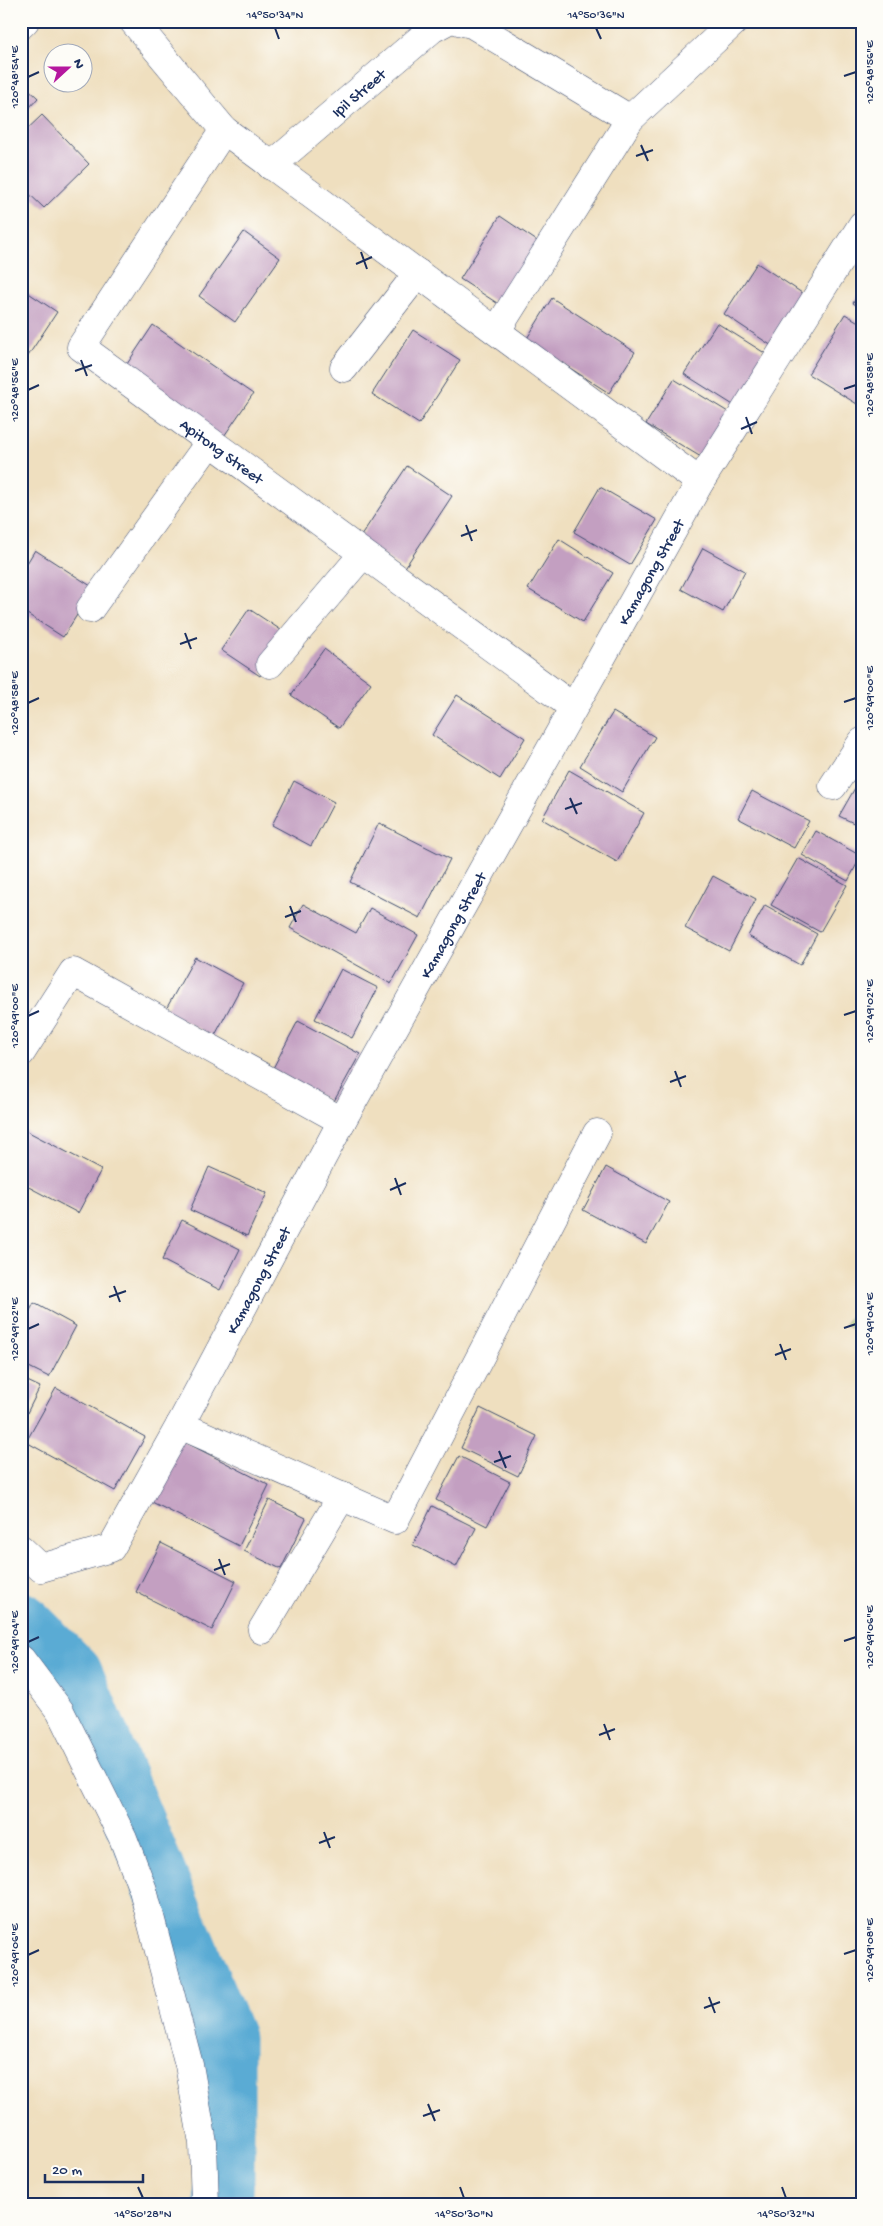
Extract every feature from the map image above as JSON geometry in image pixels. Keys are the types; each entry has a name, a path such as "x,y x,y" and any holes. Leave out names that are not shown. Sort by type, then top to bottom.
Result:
{"street":[{"path":"21,25 25,21"},
{"path":"133,21 224,130 497,330 700,482"},
{"name":"Ipil Street","path":"271,166 432,28 447,21"},
{"path":"459,21 472,24 630,119"},
{"path":"497,330 630,119 735,21"},
{"name":"Apitong Street","path":"224,130 81,347 209,443 573,707"},
{"name":"Kamagong Street","path":"21,1549 41,1568 111,1548 180,1425 342,1121 700,482 862,225"},
{"path":"344,368 418,273"},
{"path":"90,609 209,443"},
{"path":"270,664 363,554"},
{"path":"833,786 861,746"},
{"path":"21,1052 73,972 342,1121"},
{"path":"180,1425 395,1520 597,1134"},
{"path":"262,1630 342,1496"},
{"path":"21,1659 60,1711 123,1838 143,1890 189,2065 203,2144 205,2205"}],"green space":[{"path":"862,1302 862,1336 845,1324"}],"building":[{"path":"21,82 38,98 21,117"},
{"path":"42,115 89,164 44,208 21,186 21,135"},
{"path":"500,216 540,243 500,305 460,279"},
{"path":"244,232 280,258 235,322 199,296"},
{"path":"757,263 811,299 778,350 724,314"},
{"path":"21,288 57,312 28,356 21,352"},
{"path":"862,290 862,309 853,303"},
{"path":"552,298 635,352 609,393 526,340"},
{"path":"845,314 862,324 862,407 808,374"},
{"path":"717,323 771,357 738,408 684,374"},
{"path":"153,325 253,394 222,439 123,370"},
{"path":"413,330 460,360 419,424 372,394"},
{"path":"674,379 733,415 706,460 646,424"},
{"path":"407,466 452,496 404,569 359,539"},
{"path":"600,487 657,520 630,565 574,532"},
{"path":"559,539 613,573 583,622 528,589"},
{"path":"703,548 745,571 723,612 681,589"},
{"path":"35,550 94,588 63,637 21,610 21,573"},
{"path":"249,609 287,634 260,676 221,650"},
{"path":"324,649 371,683 339,728 291,695"},
{"path":"457,695 525,738 500,779 432,735"},
{"path":"613,712 655,737 622,792 580,766"},
{"path":"569,770 644,813 617,862 542,819"},
{"path":"294,781 334,802 311,846 272,825"},
{"path":"855,788 862,792 862,827 839,816"},
{"path":"752,791 809,821 794,848 738,818"},
{"path":"379,823 450,859 420,918 350,882"},
{"path":"816,831 861,856 848,881 802,855"},
{"path":"798,858 847,885 820,932 771,905"},
{"path":"713,876 756,899 729,951 685,928"},
{"path":"303,904 356,933 370,908 418,935 391,984 290,928"},
{"path":"765,905 817,934 800,965 748,936"},
{"path":"195,957 243,983 214,1037 165,1011"},
{"path":"341,969 378,988 352,1038 315,1019"},
{"path":"298,1021 360,1054 333,1103 272,1070"},
{"path":"21,1128 101,1170 78,1213 21,1183"},
{"path":"209,1167 267,1193 247,1236 190,1210"},
{"path":"606,1167 669,1202 646,1244 583,1210"},
{"path":"182,1220 240,1249 220,1290 162,1260"},
{"path":"34,1303 76,1326 49,1377 21,1363 21,1328"},
{"path":"21,1378 40,1387 21,1425"},
{"path":"56,1388 145,1437 115,1491 26,1442"},
{"path":"480,1408 537,1436 518,1476 461,1448"},
{"path":"175,1437 269,1485 239,1546 144,1498"},
{"path":"459,1456 510,1482 487,1526 436,1500"},
{"path":"269,1500 306,1518 281,1569 244,1551"},
{"path":"432,1506 476,1528 456,1567 413,1545"},
{"path":"161,1543 236,1581 212,1630 136,1592"}],"waterway":[{"path":"21,1621 73,1673 225,2038 225,2177 223,2205"}]}
